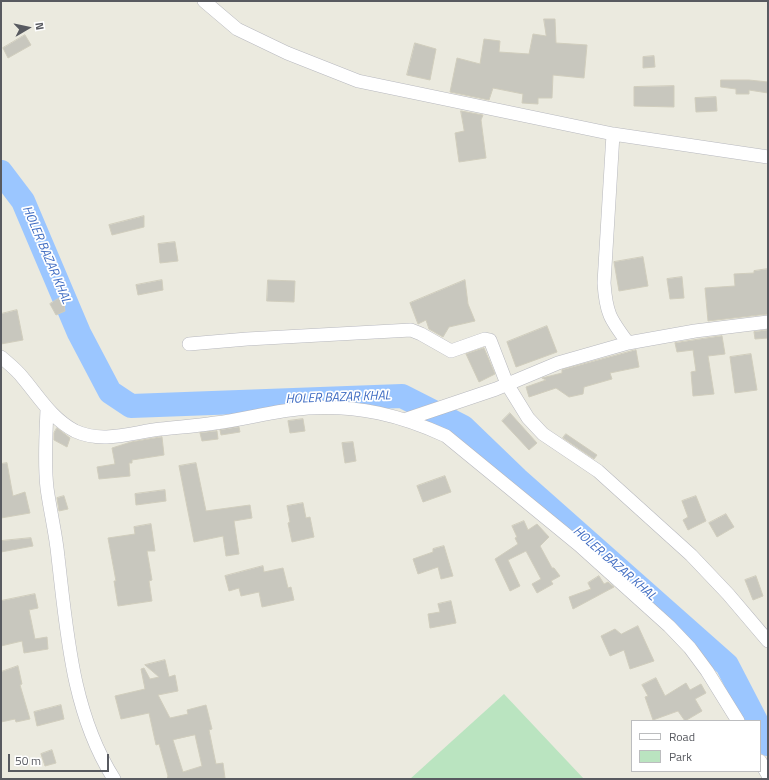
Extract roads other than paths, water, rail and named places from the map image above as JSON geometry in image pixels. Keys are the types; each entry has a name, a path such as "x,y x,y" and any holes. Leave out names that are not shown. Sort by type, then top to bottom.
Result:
{"street":[{"path":"204,1 238,29 287,53 358,81 613,134 768,157"},
{"path":"613,134 604,283 606,307 613,323 628,343"},
{"path":"411,418 472,398 558,363 628,343 695,331 768,322"},
{"path":"188,344 247,339 411,330 451,351 485,339 490,340 507,384 528,418 543,434 598,471 691,555 728,594 768,641"},
{"path":"1,357 22,376 47,409 61,423 75,431 99,437 213,424 307,408 368,411 411,418 446,436 579,545 669,626 690,648 707,671 737,720"},
{"path":"47,409 47,488 58,555 70,656 80,701 92,735 104,764 114,779"},
{"path":"761,763 768,775"}],"waterway":[{"name":"HOLER BAZAR KHAL","path":"1,172 23,201 79,333 110,392 131,406 402,396 463,427 517,479 727,665 755,720"},
{"name":"HOLER BAZAR KHAL","path":"761,730 768,744"}]}
